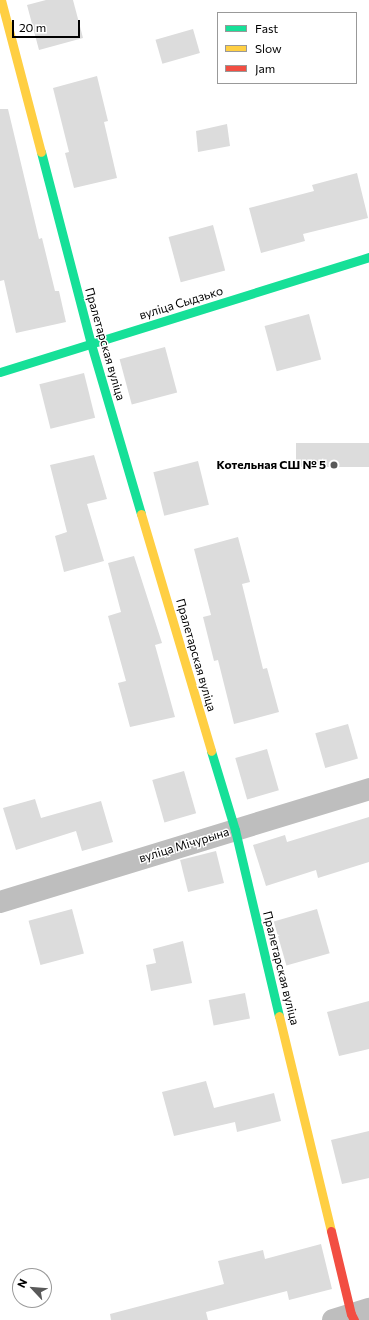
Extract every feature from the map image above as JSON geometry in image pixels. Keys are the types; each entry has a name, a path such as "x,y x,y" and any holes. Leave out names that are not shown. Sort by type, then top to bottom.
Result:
{"street":[{"name":"Пралетарская вуліца","path":"0,0 91,344 235,830 352,1316"},
{"name":"вуліца Сыдзько","path":"0,372 369,257"},
{"name":"вуліца Мічурына","path":"0,902 369,789"}],"building":[{"path":"46,0 73,0 83,38 39,50 27,5"},
{"path":"193,29 200,53 162,64 156,40"},
{"path":"97,76 108,121 104,122 117,178 74,188 65,153 69,152 53,88"},
{"path":"0,109 8,109 39,239 42,238 55,291 59,291 66,322 16,333 4,280 0,281"},
{"path":"227,124 230,146 198,152 196,131"},
{"path":"357,173 368,218 303,234 305,241 261,253 249,208 314,191 312,185"},
{"path":"213,225 225,270 181,282 169,237"},
{"path":"309,314 321,359 277,371 265,326"},
{"path":"165,347 177,392 132,405 120,359"},
{"path":"84,373 95,418 50,429 39,384"},
{"path":"296,443 369,443 369,467 296,467"},
{"path":"94,455 107,499 87,504 104,561 64,572 55,536 67,532 50,465"},
{"path":"198,461 209,505 164,516 153,472"},
{"path":"238,537 250,582 242,584 263,669 267,668 279,712 234,724 218,660 214,661 203,617 211,615 194,549"},
{"path":"134,556 162,643 155,645 175,717 130,727 118,683 126,681 108,616 121,612 108,563"},
{"path":"348,724 358,759 325,768 315,733"},
{"path":"267,749 279,790 247,799 235,758"},
{"path":"184,771 196,813 164,822 152,780"},
{"path":"35,799 41,818 101,801 113,842 82,851 76,831 16,850 3,808"},
{"path":"369,817 369,862 318,878 316,870 266,886 253,845 285,835 287,842"},
{"path":"216,851 224,883 188,892 180,860"},
{"path":"72,909 84,953 40,965 29,921"},
{"path":"317,909 330,953 286,966 274,921"},
{"path":"183,941 192,983 151,991 146,965 156,963 153,949"},
{"path":"245,993 250,1019 214,1026 209,1000"},
{"path":"369,1001 369,1049 339,1056 327,1012"},
{"path":"206,1081 214,1108 274,1093 281,1121 237,1132 235,1122 174,1136 162,1092"},
{"path":"369,1131 369,1178 342,1184 331,1140"},
{"path":"321,1244 332,1289 289,1300 287,1291 206,1312 208,1320 111,1320 110,1314 224,1284 218,1261 263,1250 265,1259"}],"traffic: fast":[{"path":"41,152 91,344 141,514"},
{"path":"0,372 369,257"},
{"path":"211,751 235,830 279,1016"}],"traffic: slow":[{"path":"1,0 41,152"},
{"path":"141,514 211,751"},
{"path":"279,1016 331,1231"}],"traffic: jam":[{"path":"331,1231 351,1314 354,1320"}],"place":[{"name":"Котельная СШ № 5","path":"334,465"}]}
